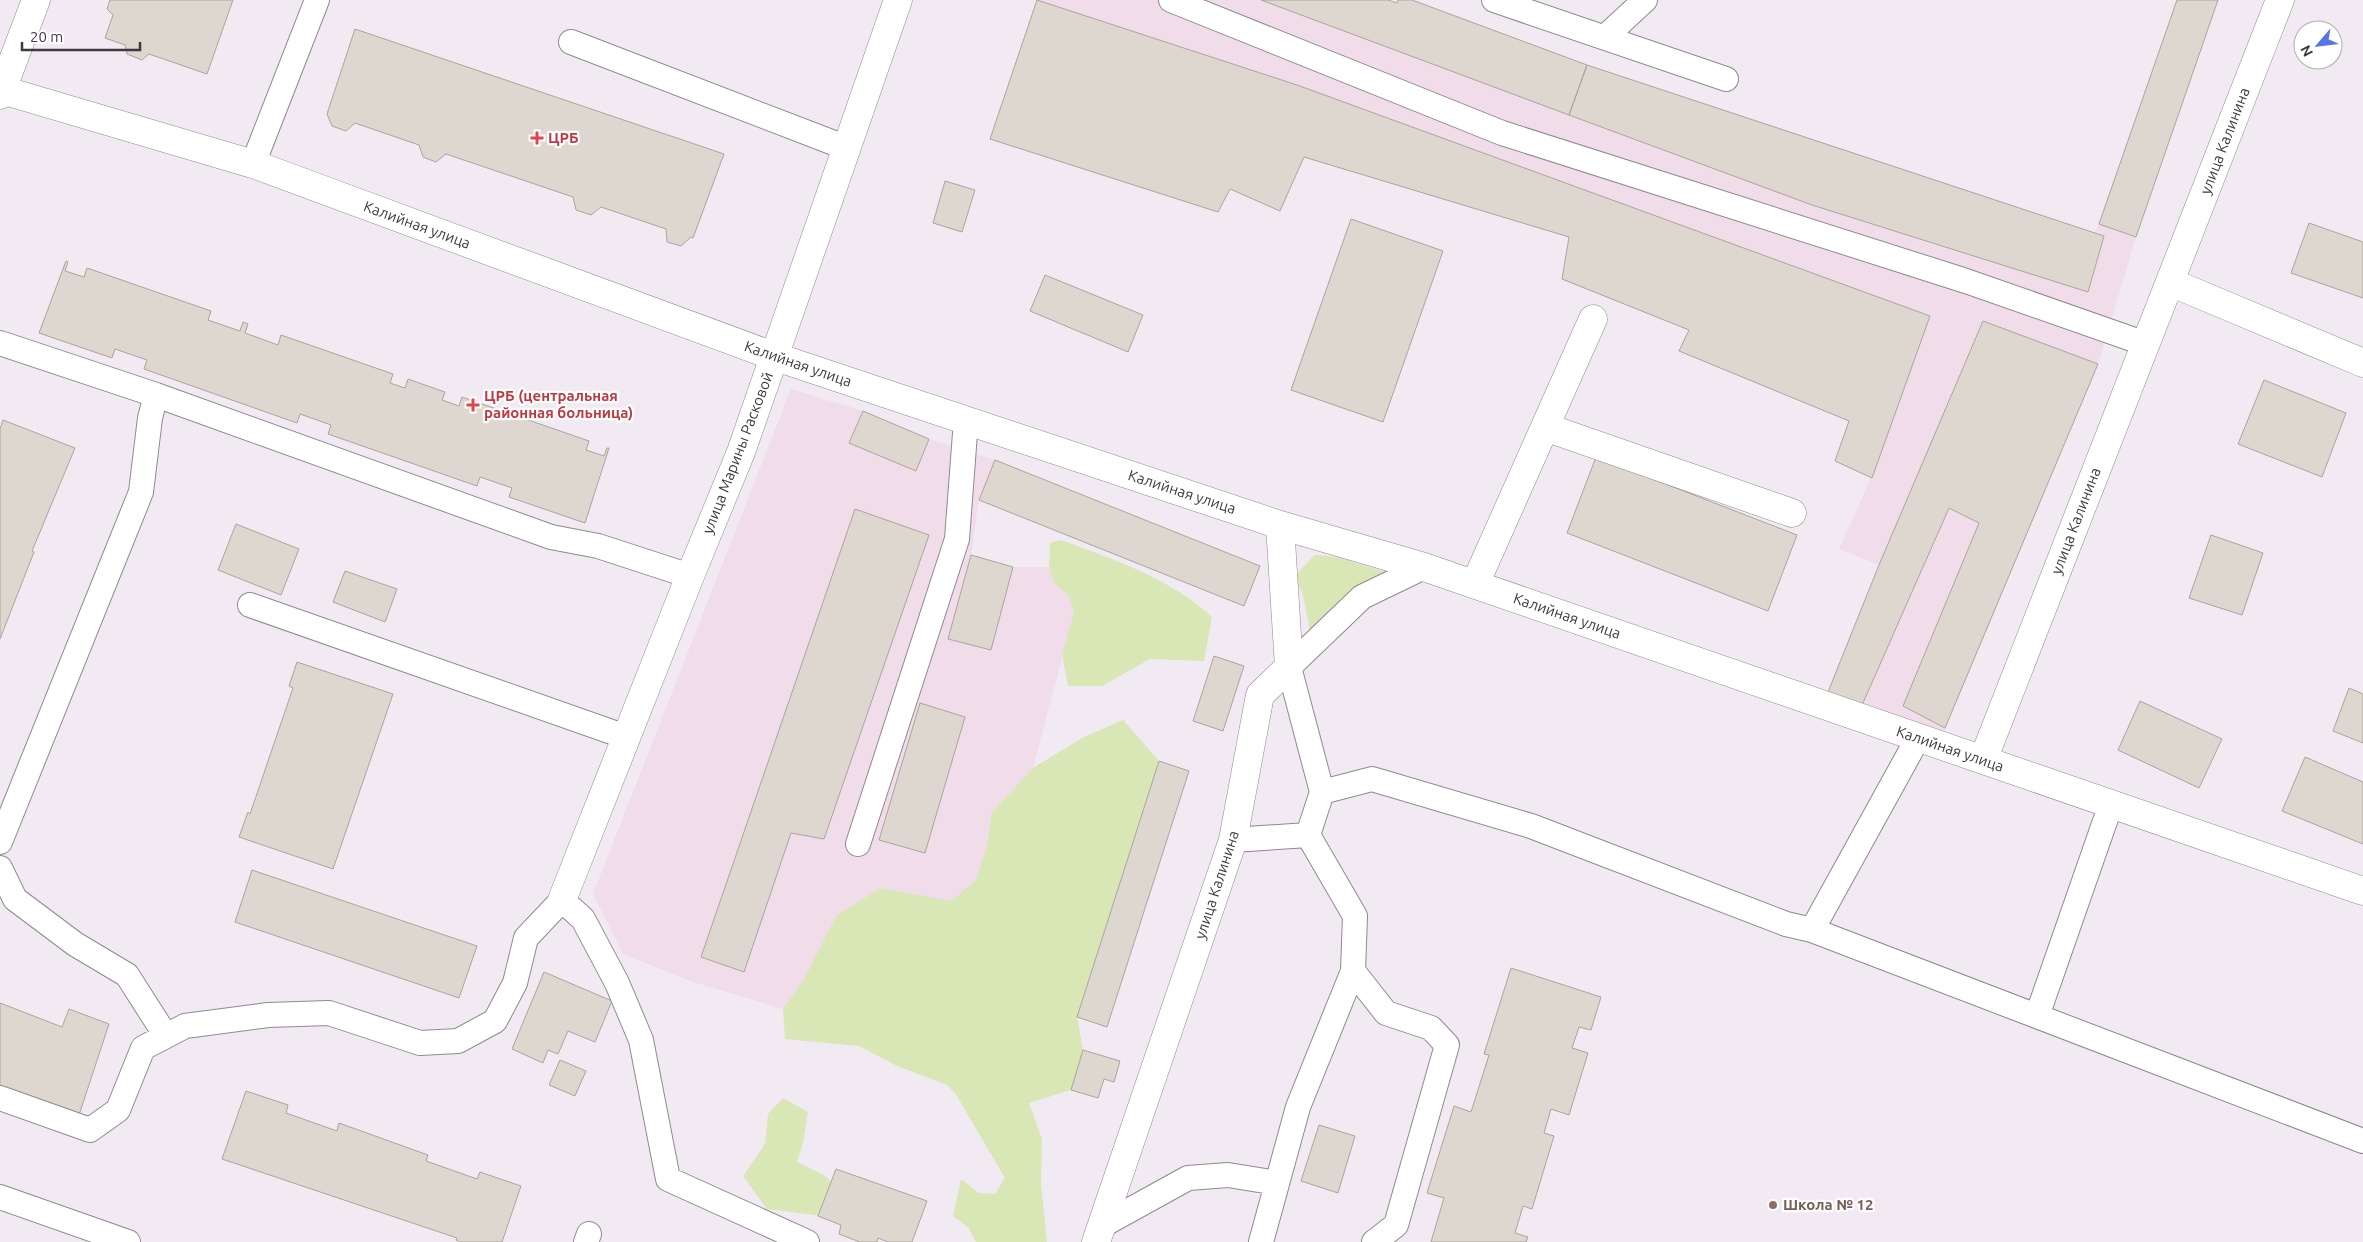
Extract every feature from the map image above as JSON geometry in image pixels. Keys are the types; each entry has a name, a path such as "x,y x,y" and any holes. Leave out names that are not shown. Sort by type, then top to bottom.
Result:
{"street":[{"path":"3,78 36,0"},
{"name":"улица Марины Расковой","path":"562,900 741,452 776,357 898,0"},
{"name":"улица Калинина","path":"1983,760 2280,0"},
{"name":"Калийная улица","path":"3,78 253,164 776,357 1280,525 1424,566 2363,891"},
{"path":"2170,282 2363,363"},
{"path":"1475,584 1593,319"},
{"path":"1545,427 1792,513"},
{"path":"1280,525 1289,667"},
{"name":"улица Калинина","path":"1098,1234 1233,840 1260,695 1289,667"}],"lane":[{"path":"253,164 317,0"},
{"path":"1171,0 1502,132 1966,281 2146,344"},
{"path":"1494,0 1726,79"},
{"path":"1605,37 1645,0"},
{"path":"571,42 847,148"},
{"path":"0,343 156,395 551,537 598,546 690,576"},
{"path":"0,842 141,492 150,418 156,395"},
{"path":"858,844 957,538 966,420"},
{"path":"1261,1242 1298,1107 1354,971 1355,916 1308,834 1322,792 1289,667 1362,597 1424,566"},
{"path":"250,605 626,736"},
{"path":"1812,930 1918,738"},
{"path":"1322,792 1372,779 1531,826 1786,924 1812,930 2363,1141"},
{"path":"2037,1016 2111,804"},
{"path":"1233,840 1308,834"},
{"path":"0,868 15,899 75,944 127,975 166,1036"},
{"path":"0,1098 90,1130 118,1110 143,1048 185,1026 268,1015 329,1013 420,1043 458,1041 495,1021 515,983 526,938 562,900 583,919 617,983 641,1040 668,1179 807,1242"},
{"path":"1354,971 1386,1013 1431,1028 1447,1045 1396,1225 1374,1242"},
{"path":"1098,1234 1188,1178 1228,1175 1277,1183"},
{"path":"0,1197 128,1242"}],"shaded area":[{"path":"1037,0 1388,0 1396,3 1398,0 1412,0 1587,65 2095,233 2177,0 2218,0 2136,237 2098,364 1942,737 1826,697 1879,565 1839,549 1871,478 1835,461 1849,421 1679,351 1689,330 1562,279 1569,237 1304,157 1280,211 1230,189 1218,212 990,139"},
{"path":"791,389 863,411 929,439 995,460 979,500 971,555 1013,567 1049,567 1054,583 1069,596 1074,613 1033,768 992,812 987,845 976,880 951,901 880,888 836,916 805,977 783,1009 693,982 623,954 593,894"}],"green space":[{"path":"1061,540 1141,571 1196,603 1212,617 1204,661 1150,659 1102,686 1068,686 1062,654 1074,613 1069,596 1054,583 1049,567 1050,543"},
{"path":"1315,555 1337,557 1389,573 1310,631 1303,595 1295,578"},
{"path":"1123,720 1159,761 1077,1017 1083,1050 1071,1090 1029,1103 1042,1139 1041,1185 1047,1242 976,1242 968,1227 953,1216 961,1179 979,1193 995,1194 1005,1178 955,1093 947,1085 897,1066 859,1046 785,1039 783,1009 805,977 836,916 880,888 951,901 976,880 987,845 992,812 1033,768 1084,737"},
{"path":"783,1098 808,1112 803,1143 797,1162 826,1176 842,1198 823,1216 767,1209 743,1176 765,1144 768,1114"}],"building":[{"path":"110,0 233,0 207,74 149,54 142,60 127,54 125,45 105,38 113,15 107,9"},
{"path":"1037,0 1297,85 1930,316 1872,478 1835,461 1849,421 1679,351 1689,330 1562,279 1569,237 1304,157 1280,211 1230,189 1218,212 990,139"},
{"path":"1261,0 1388,0 1397,3 1398,0 1412,0 1587,65 1569,115"},
{"path":"2177,0 2218,0 2136,237 2099,224"},
{"name":"ЦРБ","path":"355,29 724,154 693,238 691,237 681,246 667,242 666,229 601,207 591,215 576,210 573,197 446,154 436,162 423,157 419,145 355,123 346,131 332,126 327,114"},
{"path":"1587,65 2104,236 2088,292 1812,205 1569,115"},
{"path":"945,181 975,190 962,232 933,223"},
{"path":"1351,219 1443,251 1383,422 1291,390"},
{"path":"2309,223 2363,242 2363,298 2291,273"},
{"path":"66,261 68,262 65,271 84,277 87,268 211,311 208,320 240,331 243,322 248,324 245,333 278,345 281,335 393,374 390,383 405,388 408,379 445,392 442,400 459,406 462,397 589,441 586,450 604,456 607,448 609,448 585,523 509,497 512,488 480,477 477,486 328,434 331,425 300,414 297,423 144,369 147,360 115,349 112,358 39,333"},
{"path":"1045,275 1143,315 1128,352 1030,311"},
{"path":"1983,321 2098,364 1945,728 1903,706 1979,523 1949,508 1859,712 1826,697 1879,565"},
{"path":"2264,380 2346,413 2322,477 2238,444"},
{"path":"863,411 929,439 916,471 849,443"},
{"path":"3,420 75,448 32,551 34,552 0,639 0,429"},
{"path":"1596,457 1797,535 1768,611 1567,533"},
{"path":"995,460 1260,566 1244,606 979,500"},
{"path":"855,509 929,535 824,839 791,833 744,972 701,957"},
{"path":"236,524 299,549 281,595 218,570"},
{"path":"2211,535 2263,553 2242,615 2189,598"},
{"path":"971,555 1013,567 991,650 948,639"},
{"path":"345,571 397,589 385,622 333,602"},
{"path":"1214,656 1244,666 1223,731 1193,721"},
{"path":"297,662 393,694 333,869 239,837 248,812 250,814 293,688 289,686"},
{"path":"2349,688 2363,694 2363,743 2333,731"},
{"path":"2140,701 2222,739 2199,788 2118,750"},
{"path":"920,703 965,717 925,853 879,840"},
{"path":"2305,757 2363,782 2363,844 2282,811"},
{"path":"1159,761 1189,771 1107,1027 1077,1017"},
{"path":"252,870 477,946 459,998 235,922"},
{"path":"1511,968 1601,997 1591,1030 1579,1027 1572,1048 1588,1053 1569,1115 1551,1109 1544,1133 1554,1136 1532,1209 1523,1206 1515,1233 1528,1237 1526,1242 1431,1242 1444,1198 1427,1193 1454,1106 1471,1112 1489,1055 1484,1054"},
{"path":"544,972 612,1001 595,1042 568,1031 558,1054 548,1050 543,1063 512,1049"},
{"path":"0,1003 62,1027 69,1009 109,1024 79,1115 0,1086"},
{"path":"1083,1050 1120,1061 1114,1082 1104,1079 1098,1098 1071,1090"},
{"path":"560,1060 586,1071 575,1096 549,1085"},
{"path":"246,1091 288,1105 286,1113 337,1131 339,1123 428,1155 426,1161 477,1179 480,1172 521,1186 502,1242 460,1242 456,1240 457,1238 222,1159"},
{"path":"1319,1125 1355,1136 1338,1193 1301,1181"},
{"path":"836,1169 927,1201 912,1242 888,1242 878,1238 877,1242 860,1242 839,1234 841,1225 818,1216"}],"place":[{"name":"ЦРБ","path":"537,138"},
{"name":"ЦРБ (центральная районная больница)","path":"473,405"},
{"name":"Школа № 12","path":"1773,1205"}]}
